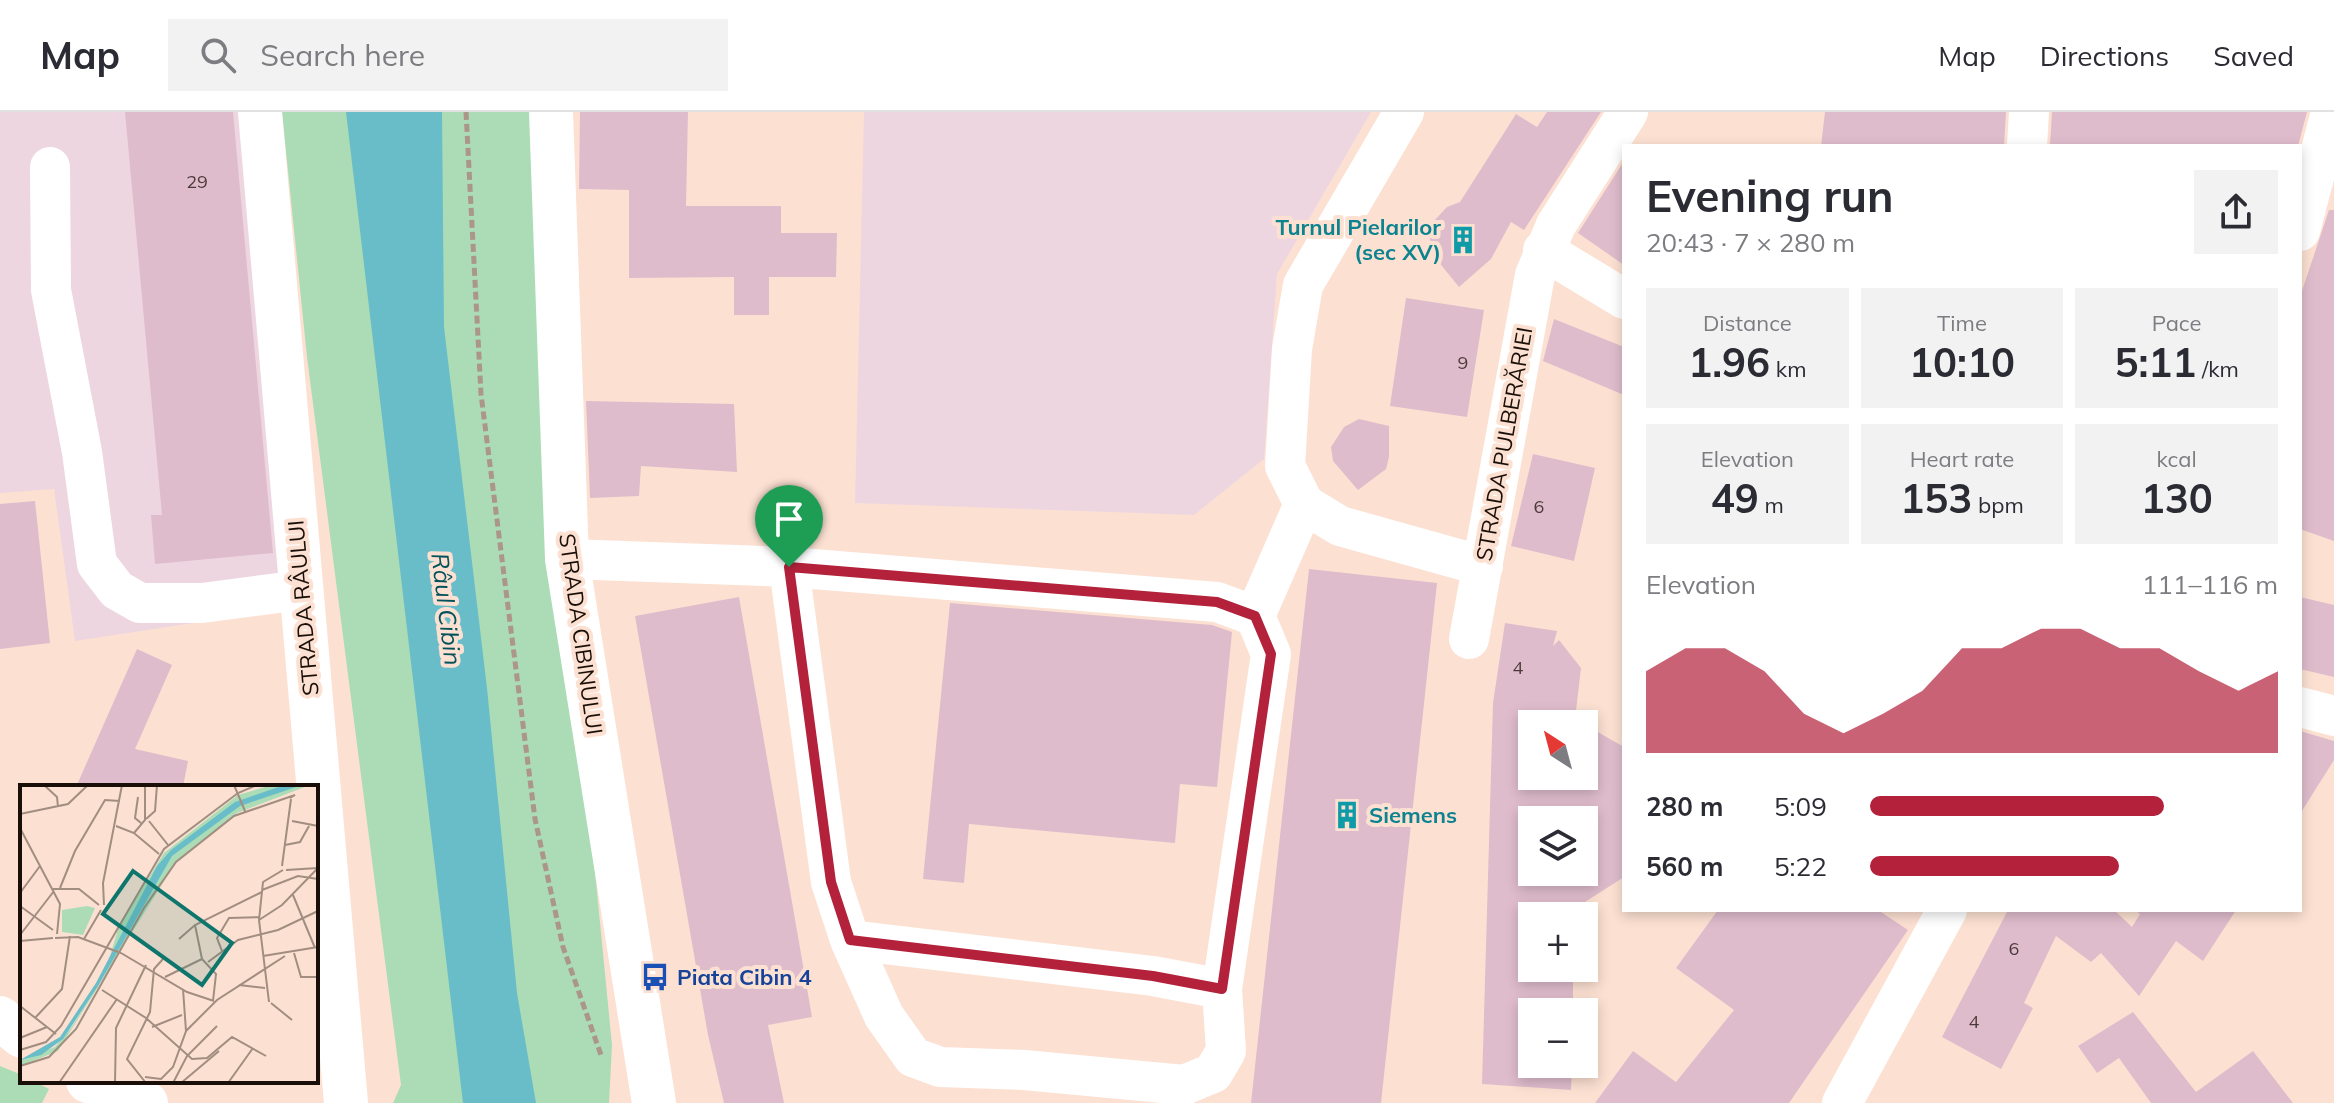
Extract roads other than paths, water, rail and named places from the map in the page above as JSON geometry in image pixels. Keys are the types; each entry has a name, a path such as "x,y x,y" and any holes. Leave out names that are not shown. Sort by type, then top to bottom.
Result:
{"main road":[{"name":"STRADA RÂULUI","path":"260,112 346,1103"},
{"name":"STRADA CIBINULUI","path":"551,112 567,559 654,1103"},
{"path":"0,1018 20,1034"},
{"path":"0,1056 20,1059"},
{"path":"93,1083 146,1103"}],"street":[{"path":"1404,112 1303,285 1292,349 1285,466 1304,504 1340,526 1483,566"},
{"name":"STRADA PULBERĂRIEI","path":"1469,639 1528,304 1543,250 1628,112"},
{"path":"2027,144 2029,112"},
{"path":"2302,223 2331,112"},
{"path":"50,167 51,290 82,452 97,564 117,590 140,603 202,603 301,590"},
{"path":"1543,250 1622,298"},
{"path":"789,567 831,882 850,940 884,1016 913,1057 940,1067 1024,1070 1184,1085 1213,1073 1226,1051 1222,989 1271,654 1255,616 1304,504"},
{"path":"567,559 789,567 1217,602 1255,616"},
{"path":"2302,708 2334,716"},
{"path":"1842,1103 1946,912"},
{"path":"850,940 1153,976 1222,989"}],"water":[{"name":"Râul Cibin","path":"346,112 442,112 444,327 487,688 517,993 536,1103 463,1103"}],"place":[{"name":"Turnul Pielarilor (sec XV)","path":"1463,240"},
{"name":"Siemens","path":"1347,815"},
{"name":"Piata Cibin 4","path":"655,977"}]}
